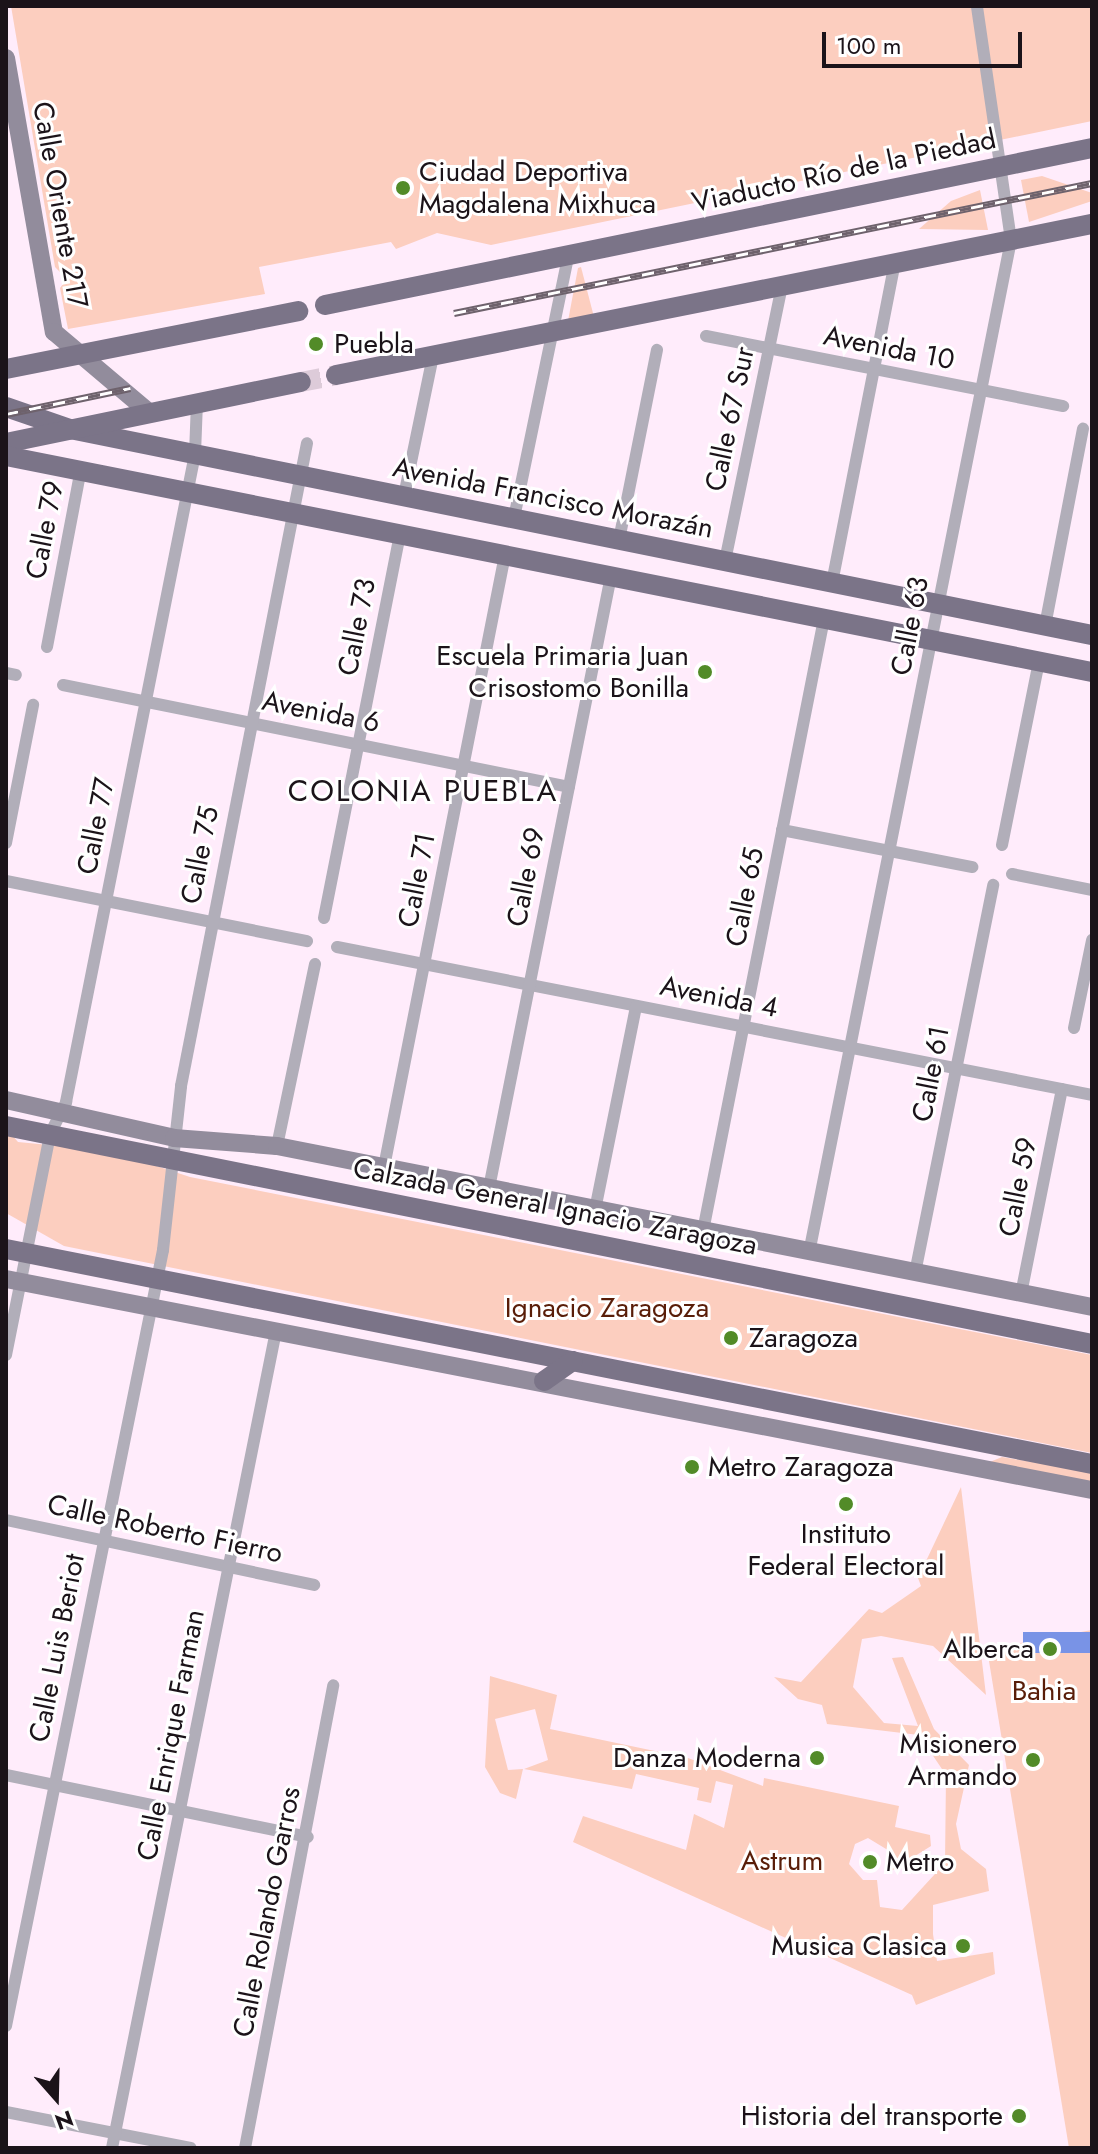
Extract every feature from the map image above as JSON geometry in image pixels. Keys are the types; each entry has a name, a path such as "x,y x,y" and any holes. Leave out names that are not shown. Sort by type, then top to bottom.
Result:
{"main road":[{"name":"Calle Oriente 217","path":"6,58 54,332 75,354 150,413"},
{"name":"Viaducto Río de la Piedad","path":"325,305 568,258 1092,148"},
{"path":"336,375 1092,224"},
{"path":"6,369 298,311"},
{"path":"6,443 301,382"},
{"name":"Avenida Francisco Morazán","path":"6,407 70,429 1092,635"},
{"path":"6,456 1092,672"},
{"name":"Calzada General Ignacio Zaragoza","path":"6,1100 172,1148 1092,1344"},
{"name":"Calzada General Ignacio Zaragoza","path":"6,1126 172,1148 277,1146 1092,1307"},
{"path":"6,1249 1092,1464"},
{"path":"14,1280 1092,1490"},
{"path":"530,1353 542,1381"},
{"path":"542,1381 573,1361"}],"street":[{"name":"Calle 63","path":"809,1253 1011,240 998,168 977,6"},
{"path":"514,518 568,258"},
{"path":"832,583 895,263"},
{"name":"Calle 67 Sur","path":"725,561 782,286"},
{"name":"Avenida 10","path":"706,336 1063,406"},
{"path":"619,540 657,350"},
{"path":"404,496 433,356"},
{"name":"Calle 77","path":"6,1355 14,1280 27,1254 50,1134 63,1115 195,454 197,403"},
{"path":"1045,626 1083,429"},
{"name":"Calle 75","path":"155,1279 172,1148 212,922 307,443"},
{"name":"Calle 79","path":"47,647 81,469"},
{"name":"Calle 73","path":"324,918 400,534"},
{"name":"Calle 71","path":"384,1167 505,555"},
{"name":"Calle 69","path":"489,1188 611,576"},
{"name":"Calle 65","path":"703,1231 824,619"},
{"path":"1002,845 1039,661"},
{"name":"Avenida 6","path":"63,685 569,787"},
{"path":"6,843 33,705"},
{"path":"782,830 972,867"},
{"path":"1012,874 1092,890"},
{"path":"6,881 307,941"},
{"name":"Calle 61","path":"915,1273 993,885"},
{"path":"1074,1028 1092,940"},
{"name":"Avenida 4","path":"337,947 1092,1095"},
{"path":"277,1146 315,964"},
{"path":"595,1210 636,1006"},
{"name":"Calle 59","path":"1021,1294 1062,1089"},
{"name":"Calle Luis Beriot","path":"6,2026 155,1279"},
{"name":"Calle Enrique Farman","path":"112,2148 276,1331"},
{"name":"Calle Roberto Fierro","path":"6,1520 314,1585"},
{"name":"Calle Rolando Garros","path":"245,2148 308,1837 333,1685"},
{"path":"6,1775 308,1837"},
{"path":"6,2112 191,2148"}],"green space":[{"name":"Ciudad Deportiva Magdalena Mixhuca","path":"11,6 1092,6 1092,121 491,245 437,233 396,249 391,242 259,267 265,294 68,329 60,288 67,279 55,267"},
{"path":"1042,176 1092,193 1092,201 1029,222 1021,180"},
{"path":"980,190 988,230 919,229 951,201"},
{"path":"581,267 594,317 568,321 578,268"},
{"name":"Ignacio Zaragoza","path":"6,1128 18,1142 111,1151 190,1177 1092,1355 1092,1453 64,1246 6,1213"},
{"path":"1002,1457 1092,1472 1092,1484 985,1464"},
{"name":"Astrum","path":"961,1487 986,1695 933,1646 881,1636 862,1639 853,1687 884,1723 918,1726 892,1658 903,1657 934,1729 969,1765 956,1824 961,1849 986,1869 989,1891 933,1905 933,1934 937,1961 993,1952 995,1974 916,2005 912,1995 573,1842 583,1816 686,1850 694,1814 724,1828 733,1785 716,1781 711,1803 697,1800 699,1788 636,1774 632,1789 524,1769 548,1760 535,1709 495,1719 508,1770 523,1769 516,1799 500,1793 485,1767 490,1676 557,1695 550,1729 688,1758 763,1786 764,1778 899,1806 895,1827 930,1835 931,1846 888,1873 891,1852 868,1838 855,1844 849,1864 863,1880 877,1880 880,1907 902,1910 945,1863 946,1775 919,1735 827,1724 822,1705 798,1699 774,1677 801,1682 869,1609 882,1613 921,1586 918,1578"},
{"name":"Bahia","path":"1092,1630 1092,2148 1069,2148 987,1649"}],"water":[{"path":"1023,1632 1092,1632 1092,1653 1023,1653"}],"tunnel":[{"path":"301,382 336,375"}],"railway":[{"path":"454,313 1092,183"},
{"path":"6,414 130,388"}],"place":[{"name":"Ciudad Deportiva Magdalena Mixhuca","path":"403,188"},
{"name":"Puebla","path":"316,344"},
{"name":"Escuela Primaria Juan Crisostomo Bonilla","path":"705,672"},
{"name":"Zaragoza","path":"731,1338"},
{"name":"Metro Zaragoza","path":"692,1467"},
{"name":"Instituto Federal Electoral","path":"846,1504"},
{"name":"Alberca","path":"1050,1649"},
{"name":"Danza Moderna","path":"817,1758"},
{"name":"Misionero Armando","path":"1033,1760"},
{"name":"Metro","path":"870,1862"},
{"name":"Musica Clasica","path":"963,1946"},
{"name":"Historia del transporte","path":"1019,2116"}],"district":[{"name":"COLONIA PUEBLA","path":"423,791"}]}
